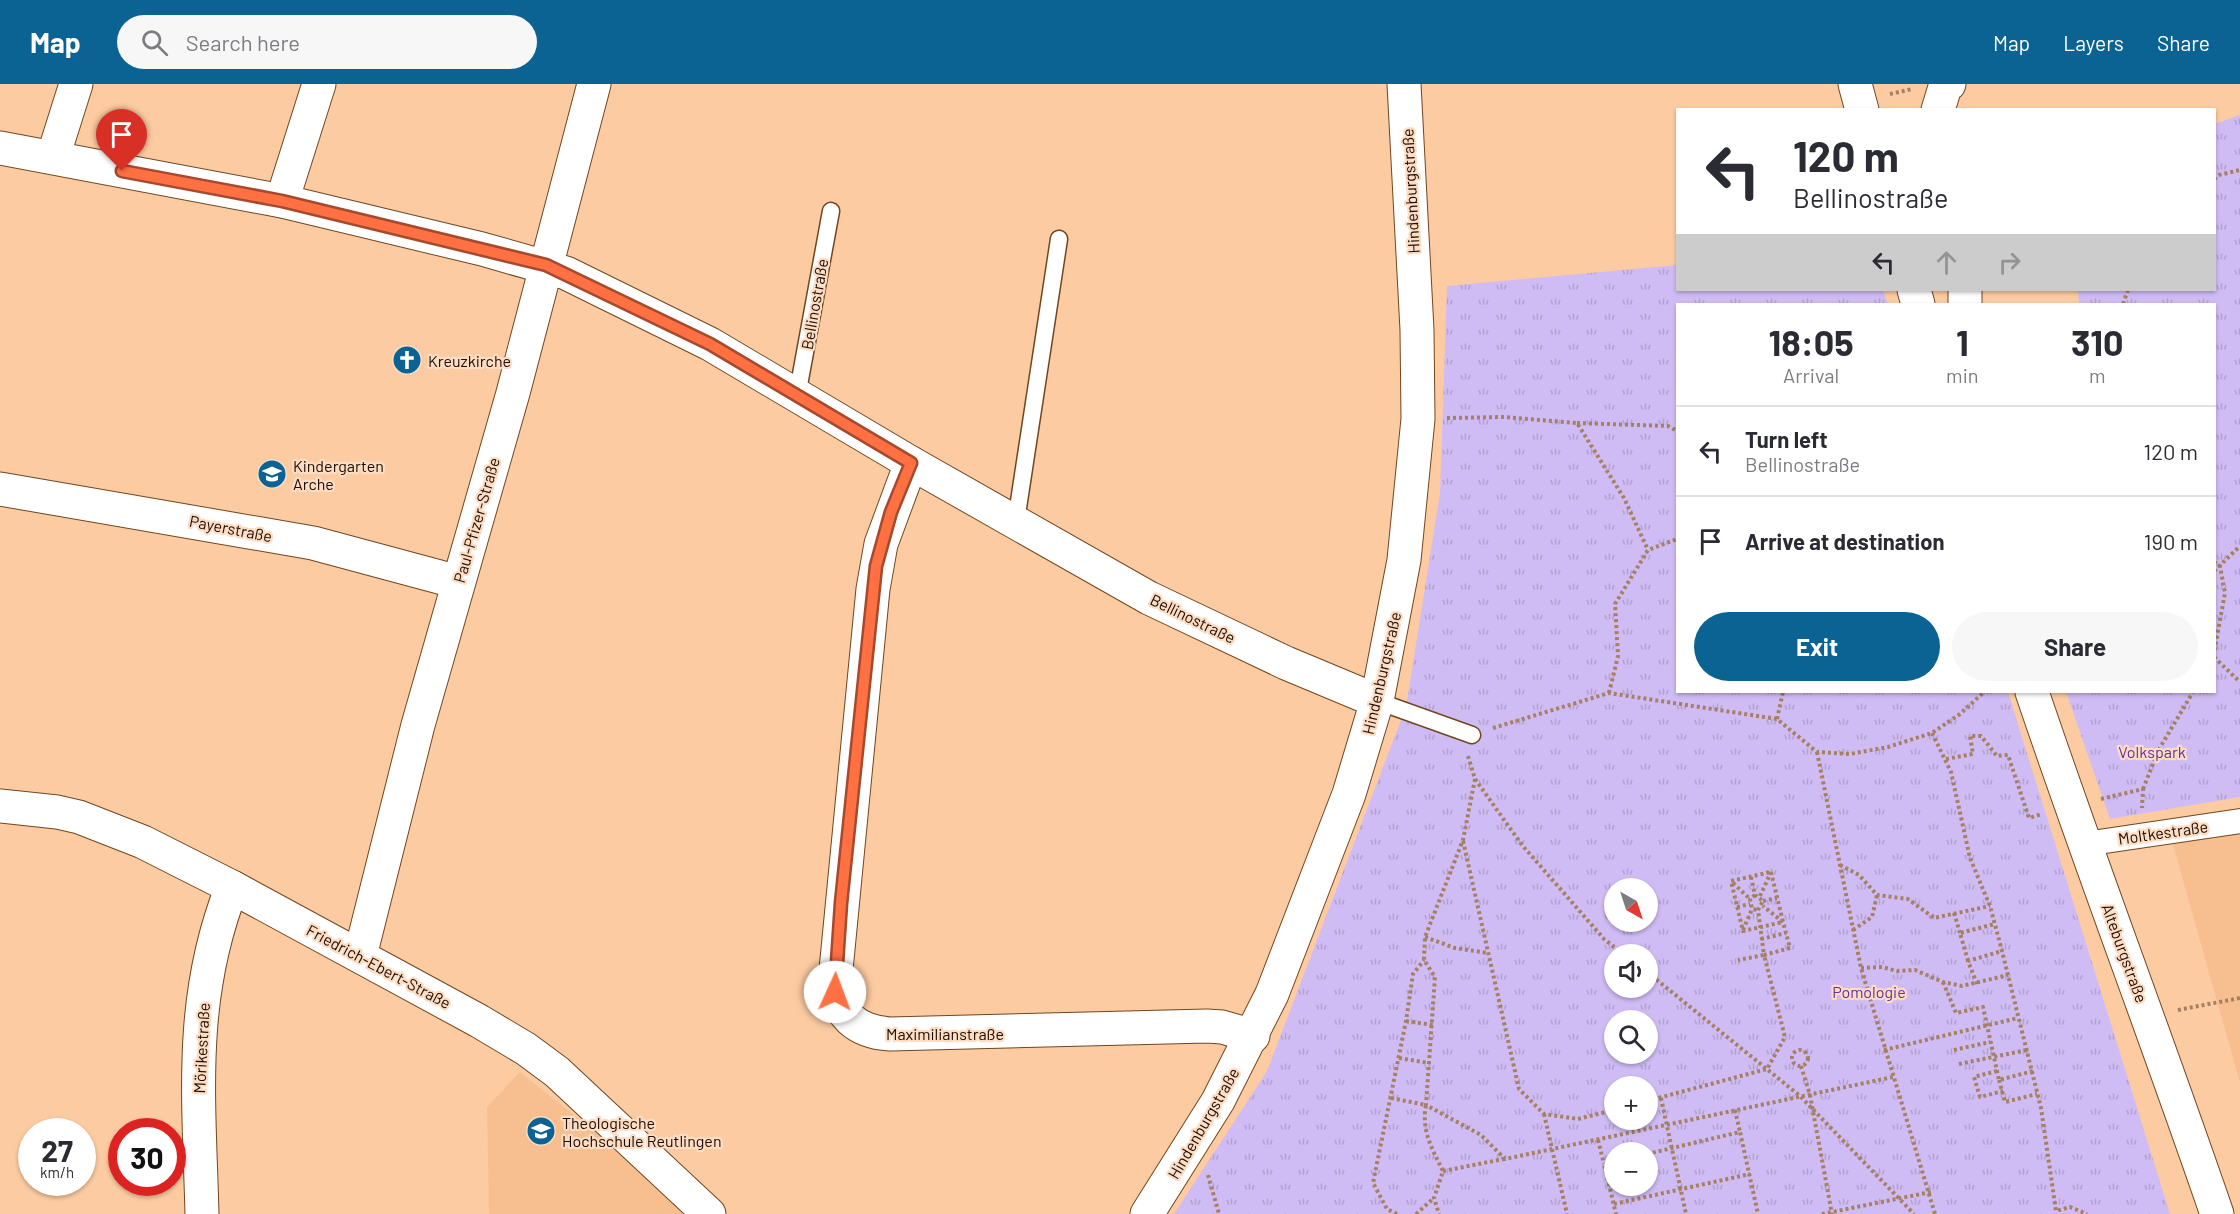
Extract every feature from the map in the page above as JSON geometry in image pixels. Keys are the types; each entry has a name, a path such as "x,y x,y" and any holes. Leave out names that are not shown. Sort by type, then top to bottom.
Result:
{"street":[{"path":"53,157 76,84"},
{"path":"282,201 319,84"},
{"name":"Paul-Pfizer-Straße","path":"360,956 418,725 594,84"},
{"name":"Hindenburgstraße","path":"1147,1214 1197,1137 1253,1036 1291,950 1323,866 1349,794 1377,701 1404,560 1418,419 1417,330 1404,84"},
{"path":"1855,84 1875,102"},
{"path":"1927,99 1949,84"},
{"name":"Bellinostraße","path":"0,148 282,201 546,265 664,320 911,463 1195,621 1377,701"},
{"name":"Maximilianstraße","path":"911,463 884,533 873,589 835,980 838,1005 846,1017 860,1027 875,1033 979,1034 1207,1026 1222,1027 1253,1036"},
{"name":"Payerstraße","path":"0,489 313,543 458,582"},
{"name":"Alteburgstraße","path":"2032,693 2217,1214"},
{"name":"Friedrich-Ebert-Straße","path":"0,806 57,812 79,817 143,842 232,886 526,1049 591,1104 709,1214"},
{"name":"Moltkestraße","path":"2085,844 2240,821"},
{"name":"Mörikestraße","path":"202,1214 198,1042 213,946 232,886"}],"lane":[{"name":"Bellinostraße","path":"797,396 831,212"},
{"path":"1016,521 1059,239"},
{"path":"1377,701 1472,735"}],"path":[{"path":"1875,102 1927,99"},
{"path":"2216,177 2240,170"},
{"path":"1418,419 1506,417 1577,423 1668,426 1676,430"},
{"path":"1577,423 1624,498 1648,549"},
{"path":"1609,693 1618,656 1615,604 1648,549 1676,539"},
{"path":"2216,570 2240,546"},
{"path":"2216,563 2220,566 2225,594 2216,644"},
{"path":"2216,657 2240,682"},
{"path":"1472,735 1609,693 1777,719 1817,752 1850,754 1888,747 1932,733 1960,714 1983,693"},
{"path":"1777,719 1783,693"},
{"path":"2143,789 2158,751 2192,693"},
{"path":"1932,733 1951,772 1970,858 1990,906 2033,1071 2054,1212 2070,1207 2086,1214"},
{"path":"1946,759 1973,754 1970,736 1981,736 1997,756 2008,754"},
{"path":"1817,752 1861,968 1884,1050 1931,1192 1935,1214"},
{"path":"1397,1214 1387,1209 1373,1183 1399,1058 1413,975 1424,960 1425,937 1463,840 1475,779 1522,845 1610,944"},
{"path":"1463,840 1519,1089 1544,1114 1567,1214"},
{"path":"1839,864 1859,875 1877,895 1908,899 1934,918 1990,906"},
{"path":"1731,881 1771,872"},
{"path":"1737,907 1758,896 1771,872"},
{"path":"1738,960 1790,948 1771,872"},
{"path":"1751,876 1758,896 1783,922"},
{"path":"1731,881 1750,901 1752,909 1743,931"},
{"path":"1731,881 1743,931"},
{"path":"1853,930 1872,917 1877,895"},
{"path":"1658,1099 1767,1069 1785,1037 1764,955 1761,939 1762,926 1758,910 1763,903 1778,898"},
{"path":"1752,909 1758,910"},
{"path":"1954,913 1977,984"},
{"path":"1743,931 1783,922"},
{"path":"1960,933 1995,924"},
{"path":"1761,939 1786,933"},
{"path":"1425,937 1455,948 1488,953"},
{"path":"1968,961 2002,951"},
{"path":"1416,1214 1434,1198 1443,1171 1430,1145 1424,1121 1435,977 1424,960"},
{"path":"1861,968 1915,970 1943,982 1962,986 2008,975"},
{"path":"1658,981 1800,1096 1914,1214"},
{"path":"1943,982 1956,1013 1983,1007 2005,1102 2037,1094"},
{"path":"2148,1017 2240,998"},
{"path":"1884,1050 2018,1018"},
{"path":"1406,1020 1433,1024"},
{"path":"1954,1050 1990,1042"},
{"path":"1801,1066 1808,1061 1808,1056 1805,1052 1797,1050 1792,1056 1792,1061 1801,1066 1809,1095 1832,1213"},
{"path":"1959,1064 2027,1050"},
{"path":"1399,1058 1429,1062"},
{"path":"1997,1071 1974,1077 1980,1098 2003,1091"},
{"path":"1999,1080 2033,1071"},
{"path":"1443,1171 1553,1150 1893,1077"},
{"path":"1391,1098 1426,1105 1481,1135 1505,1159"},
{"path":"1661,1098 1686,1214"},
{"path":"1735,1110 1758,1214"},
{"path":"1544,1114 1578,1119 1604,1112"},
{"path":"1658,1151 1740,1132"},
{"path":"1598,1140 1604,1164"},
{"path":"1614,1204 1750,1174"},
{"path":"1822,1214 1931,1192"},
{"path":"1612,1196 1616,1214"},
{"path":"1434,1198 1439,1214"}],"shaded area":[{"path":"2240,831 2240,1083 2172,841"},
{"name":"Theologische Hochschule Reutlingen","path":"520,1072 625,1156 685,1214 489,1214 487,1107"}],"green space":[{"name":"Volkspark","path":"2240,115 2240,797 2110,819 2066,693 2216,693 2216,303 2079,303 2078,291 2216,291 2216,123"},
{"name":"Pomologie","path":"1676,265 1676,291 1883,291 1888,303 1676,303 1676,693 2008,693 2170,1214 1174,1214 1267,1071 1406,707 1440,493 1447,286"}],"place":[{"name":"Kreuzkirche","path":"407,360"},
{"name":"Kindergarten Arche","path":"272,474"},
{"name":"Theologische Hochschule Reutlingen","path":"541,1131"}],"route":[{"path":"122,171 282,201 546,265 588,283 710,344 911,463 891,512 876,566 841,903 835,992"}]}
